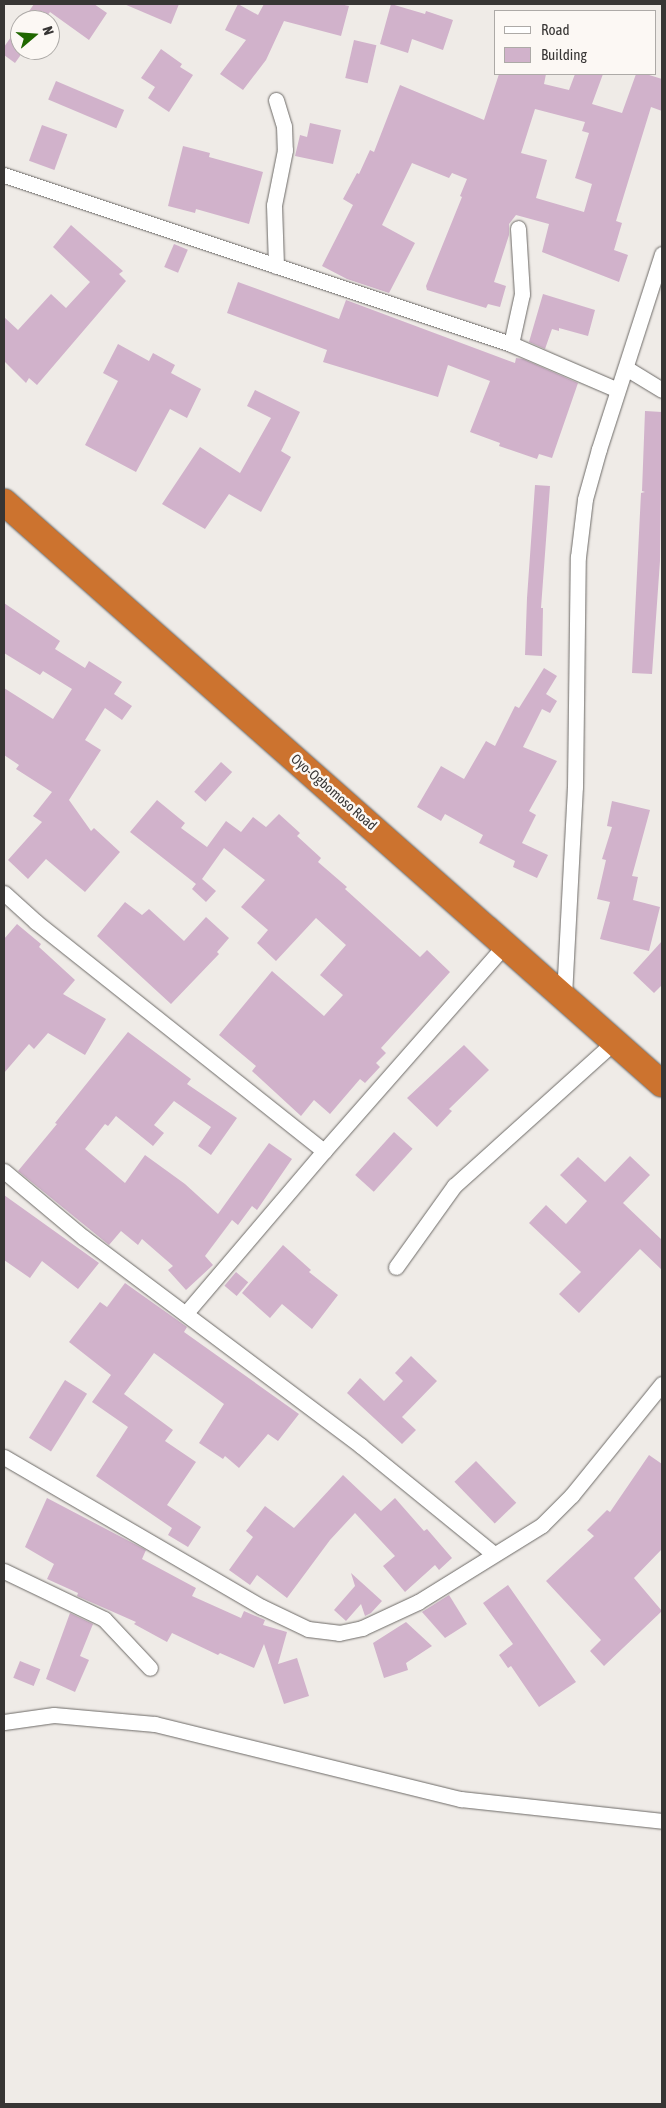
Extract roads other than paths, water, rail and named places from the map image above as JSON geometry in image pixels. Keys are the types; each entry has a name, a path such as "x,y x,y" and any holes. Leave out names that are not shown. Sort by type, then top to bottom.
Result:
{"highway":[{"name":"Oyo-Ogbomoso Road","path":"4,502 506,944 613,1043 662,1084"}],"street":[{"path":"276,100 284,126 285,150 274,205 276,266"},
{"path":"4,175 511,344 618,390"},
{"path":"511,344 522,294 518,228"},
{"path":"564,996 575,787 578,558 585,499 662,254"},
{"path":"626,368 662,390"},
{"path":"4,892 36,922 324,1150"},
{"path":"186,1313 324,1150 506,944"},
{"path":"396,1267 454,1186 613,1043"},
{"path":"4,1171 83,1237 361,1446 494,1554"},
{"path":"4,1457 262,1607 308,1629 340,1633 362,1628 418,1602 542,1525 572,1496 662,1384"},
{"path":"4,1572 104,1619 150,1668"},
{"path":"4,1722 54,1715 155,1724 461,1799 662,1821"}]}
